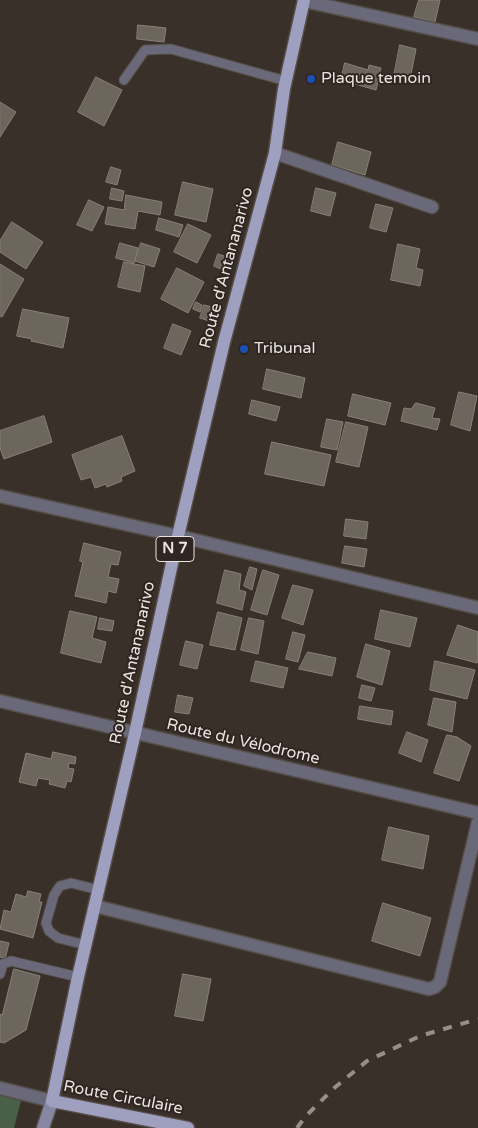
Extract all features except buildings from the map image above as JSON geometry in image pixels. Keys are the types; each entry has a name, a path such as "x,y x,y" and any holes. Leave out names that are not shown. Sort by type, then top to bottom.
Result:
{"main road":[{"name":"Route d'Antananarivo","path":"43,1128 52,1101 78,977 224,342 275,153 286,81 304,1"},
{"name":"Route Circulaire","path":"52,1101 188,1128"}],"street":[{"path":"304,1 478,39"},
{"path":"275,153 432,207"},
{"path":"0,496 178,536 478,608"},
{"name":"Route du Vélodrome","path":"0,701 478,813"},
{"path":"95,906 429,989 435,987 440,982 478,822"},
{"path":"0,1088 52,1101"}],"lane":[{"path":"124,80 145,50 171,49 286,81"},
{"path":"86,945 58,938 50,932 46,923 54,895 60,886 71,883 99,890"},
{"path":"0,974 3,964 11,961 78,977"}],"green space":[{"path":"0,1092 22,1097 14,1128 0,1128"}],"railway":[{"path":"297,1128 305,1117 333,1089 367,1061 420,1036 478,1019"}],"place":[{"name":"Plaque temoin","path":"311,79"},
{"name":"Tribunal","path":"244,349"}]}
